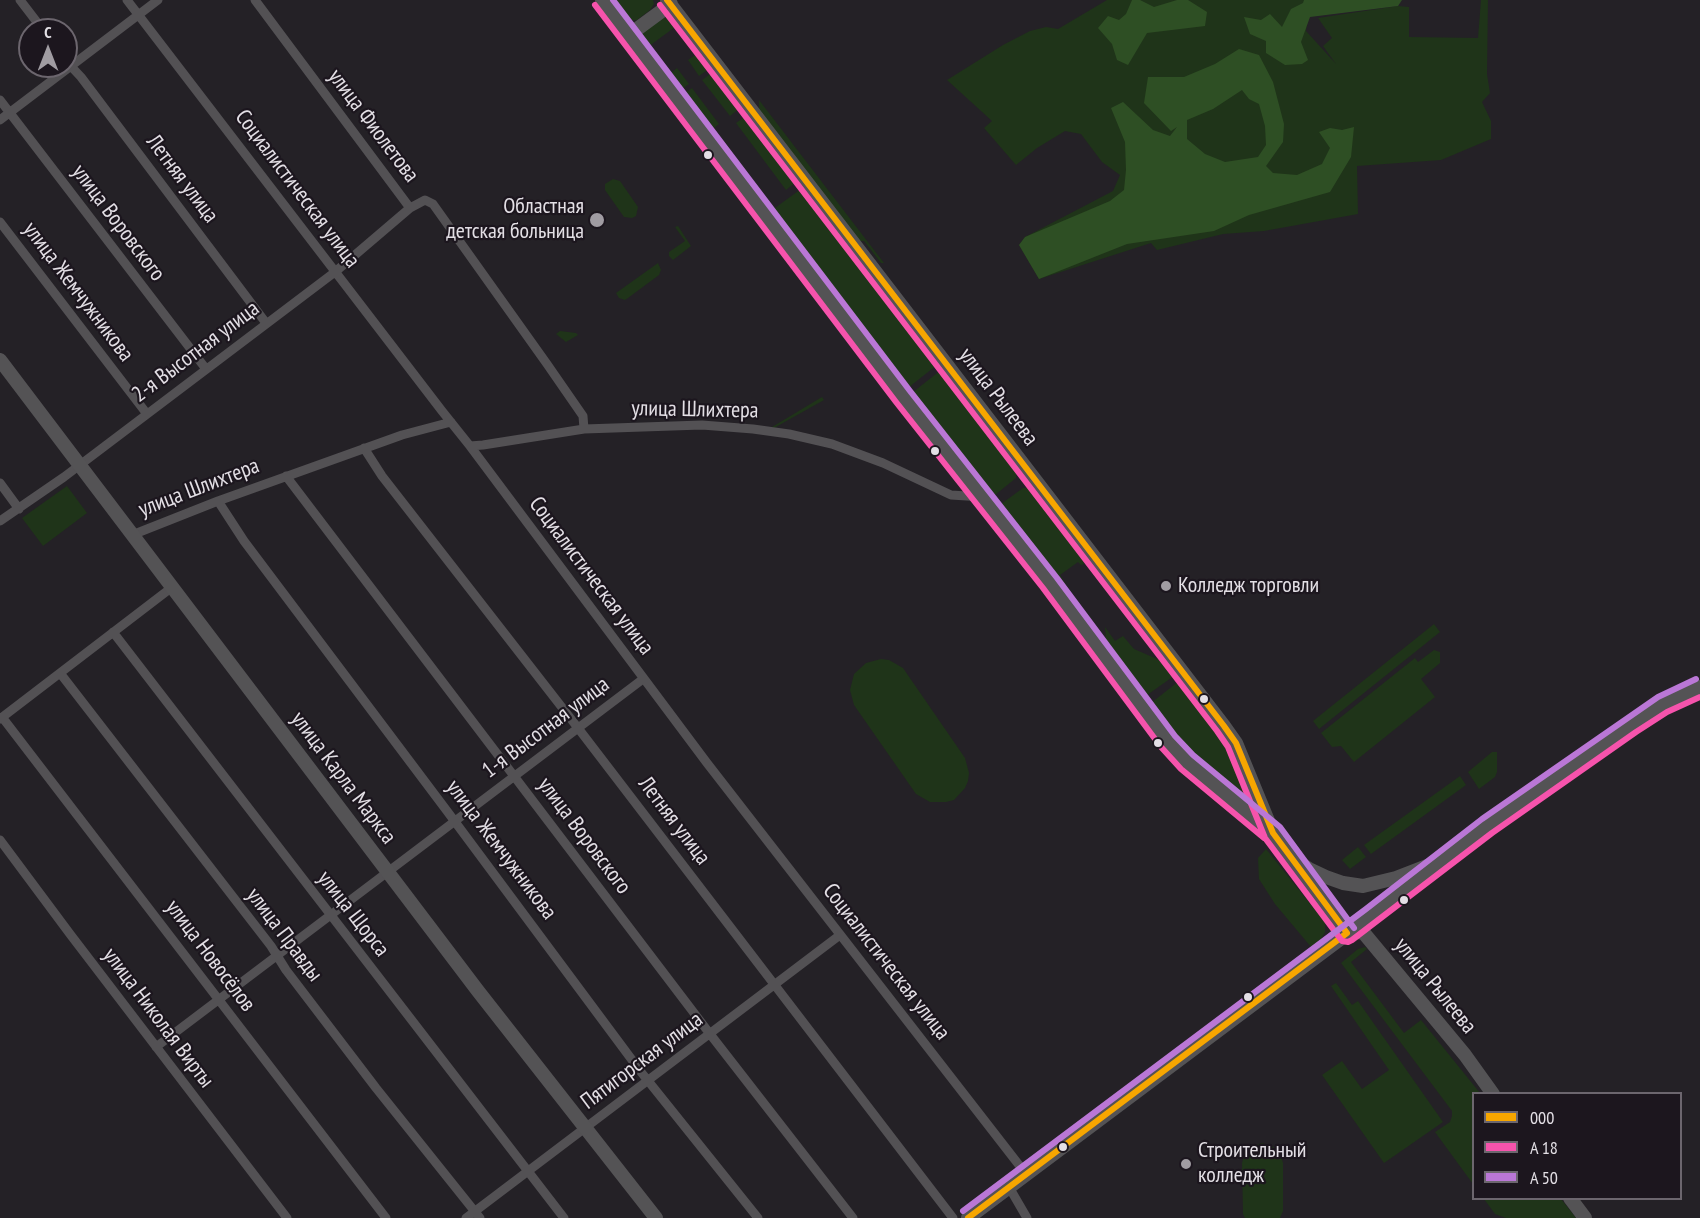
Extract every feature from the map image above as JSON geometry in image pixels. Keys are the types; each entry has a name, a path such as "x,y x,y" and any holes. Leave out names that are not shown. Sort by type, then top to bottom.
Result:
{"main road":[{"name":"улица Рылеева","path":"602,0 903,397 1057,593 1168,742 1187,762 1273,833"},
{"name":"улица Рылеева","path":"669,2 1224,726 1236,743 1273,833 1287,854 1347,933 1363,932 1465,1055 1492,1092"},
{"path":"629,35 669,2"},
{"name":"улица Карла Маркса","path":"0,360 388,872 656,1218"},
{"path":"968,1218 1487,826 1663,704 1700,687"},
{"path":"1287,854 1326,877 1343,883 1363,886 1396,879 1443,860"},
{"path":"1572,1200 1585,1218"}],"street":[{"path":"20,0 34,18"},
{"name":"Социалистическая улица","path":"127,0 470,446 643,679 1026,1174"},
{"path":"78,58 158,0"},
{"name":"улица Фиолетова","path":"255,0 410,208 425,200 433,204 582,416 584,429"},
{"name":"Летняя улица","path":"78,76 266,323"},
{"path":"0,120 52,78"},
{"name":"улица Воровского","path":"0,100 206,369"},
{"name":"2-я Высотная улица","path":"0,521 20,509 335,272 410,208"},
{"name":"улица Жемчужникова","path":"0,222 147,414"},
{"name":"улица Шлихтера","path":"132,535 364,448 451,422"},
{"name":"улица Шлихтера","path":"470,446 584,429 702,425 753,429 789,434 832,444 883,463 951,495 981,497"},
{"name":"Летняя улица","path":"364,448 382,476 953,1218"},
{"name":"улица Воровского","path":"286,476 710,1034 853,1218"},
{"path":"0,483 20,509"},
{"name":"улица Жемчужникова","path":"218,501 244,541 648,1081 758,1218"},
{"path":"1,718 171,588"},
{"name":"улица Щорса","path":"113,632 564,1218"},
{"name":"улица Правды","path":"60,673 277,955 376,1088 477,1215"},
{"name":"1-я Высотная улица","path":"156,1047 643,679"},
{"name":"улица Новосёлов","path":"1,718 386,1218"},
{"name":"улица Николая Вирты","path":"0,840 287,1218"},
{"name":"Пятигорская улица","path":"466,1218 477,1215 528,1171 840,935"},
{"path":"1009,1187 1027,1218"}],"green space":[{"path":"605,0 653,0 654,4 637,20 625,21"},
{"path":"1107,0 1310,0 1306,31 1336,64 1323,46 1332,38 1318,18 1398,6 1409,7 1409,37 1478,38 1481,0 1488,0 1487,74 1490,93 1482,102 1491,121 1491,139 1441,160 1357,166 1358,214 1264,231 1223,234 1157,250 1151,243 1039,279 1019,245 1025,237 1113,191 1120,175 1102,162 1081,134 1065,131 1037,148 1016,165 984,128 992,121 947,80 1030,31 1046,27 1058,29"},
{"path":"1132,0 1140,0 1154,7 1177,0 1188,0 1207,12 1205,26 1147,33 1128,65 1117,60 1112,44 1098,28 1108,16 1119,20 1126,14"},
{"path":"1304,0 1402,0 1398,6 1310,17 1301,42 1308,60 1302,64 1285,65 1266,53 1266,41 1250,34 1244,17 1261,20 1270,14 1282,27 1291,9 1303,3"},
{"path":"663,17 674,21 692,44 689,46 675,27 648,47 662,66 659,68 639,40 639,34"},
{"path":"1239,49 1259,55 1273,82 1284,124 1283,142 1266,166 1273,173 1297,175 1322,164 1330,148 1319,132 1330,128 1342,130 1354,127 1351,157 1330,192 1249,215 1214,231 1127,244 1039,279 1019,245 1025,237 1110,201 1124,190 1125,142 1111,108 1123,102 1153,130 1170,136 1177,127 1171,131 1144,103 1148,77 1184,77 1215,64","holes":["1242,90 1249,99 1259,104 1265,126 1266,145 1258,157 1225,162 1205,154 1187,139 1187,120 1213,109"]},
{"path":"698,53 710,68 699,76 688,60"},
{"path":"677,68 689,84 677,92 666,77"},
{"path":"713,72 740,108 730,116 702,80"},
{"path":"692,88 719,124 707,133 680,96"},
{"path":"759,100 884,263 881,263 864,241 857,241 759,112"},
{"path":"746,116 796,182 786,190 736,123"},
{"path":"719,135 769,202 763,206 713,140"},
{"path":"613,179 620,181 638,207 636,216 624,217 605,190 605,184"},
{"path":"801,189 937,365 904,391 768,213"},
{"path":"678,226 691,246 673,260 669,252 685,241 675,227"},
{"path":"658,263 661,270 659,275 625,300 619,298 616,293"},
{"path":"560,331 578,335 566,342 556,334"},
{"path":"941,370 1016,469 1016,478 995,495 987,496 908,396"},
{"path":"822,397 824,400 774,428 772,427"},
{"path":"67,486 87,513 43,546 22,518"},
{"path":"1023,488 1029,488 1035,493 1083,559 1084,564 1081,565 1078,562 1060,575 1068,588 1060,586 998,511 1001,504"},
{"path":"1073,599 1091,618 1095,627 1092,633 1067,601"},
{"path":"1434,624 1440,632 1319,729 1313,721"},
{"path":"1105,627 1115,641 1123,636 1134,649 1164,662 1174,676 1140,700 1107,651"},
{"path":"1434,650 1440,652 1440,663 1421,679 1435,697 1354,762 1341,746 1332,747 1321,733 1415,658 1418,662"},
{"path":"881,659 889,660 903,668 965,758 969,773 968,781 954,800 930,802 916,794 854,705 850,690 854,674 866,663"},
{"path":"1179,681 1221,739 1261,822 1187,758 1146,707"},
{"path":"1492,752 1497,752 1497,772 1495,777 1479,789 1468,772"},
{"path":"1460,776 1466,785 1371,854 1364,845"},
{"path":"1358,847 1366,857 1350,869 1342,860"},
{"path":"1266,849 1325,922 1325,932 1321,939 1311,947 1275,904 1259,879 1258,858"},
{"path":"1365,947 1367,949 1351,962 1404,1033 1421,1020 1479,1092 1472,1092 1472,1183 1435,1132 1450,1122 1452,1111 1341,963 1358,949"},
{"path":"1336,983 1352,1005 1358,1001 1443,1122 1384,1163 1322,1075 1342,1061 1362,1089 1389,1070 1331,986"},
{"path":"1262,1143 1272,1146 1280,1153 1283,1163 1283,1211 1280,1218 1245,1218 1243,1214 1242,1163 1245,1153 1252,1146"},
{"path":"1485,1200 1562,1200 1576,1218 1506,1218 1495,1214"}],"transit line":[{"path":"613,0 910,391 1057,578 1175,736 1193,755 1280,827 1354,928"},
{"name":"000","path":"667,0 1224,726 1236,743 1273,833 1347,933"},
{"path":"595,5 896,402 1043,588 1161,747 1181,769 1264,838"},
{"path":"660,5 1217,731 1228,747 1265,838 1342,941 1352,940 1492,833 1636,732 1667,712 1700,697"},
{"path":"963,1211 1366,909 1482,819 1658,697 1696,679"},
{"name":"000","path":"968,1218 1347,933"}],"place":[{"name":"Областная детская больница","path":"597,220"},
{"name":"Колледж торговли","path":"1166,586"},
{"name":"Строительный колледж","path":"1186,1164"}]}
